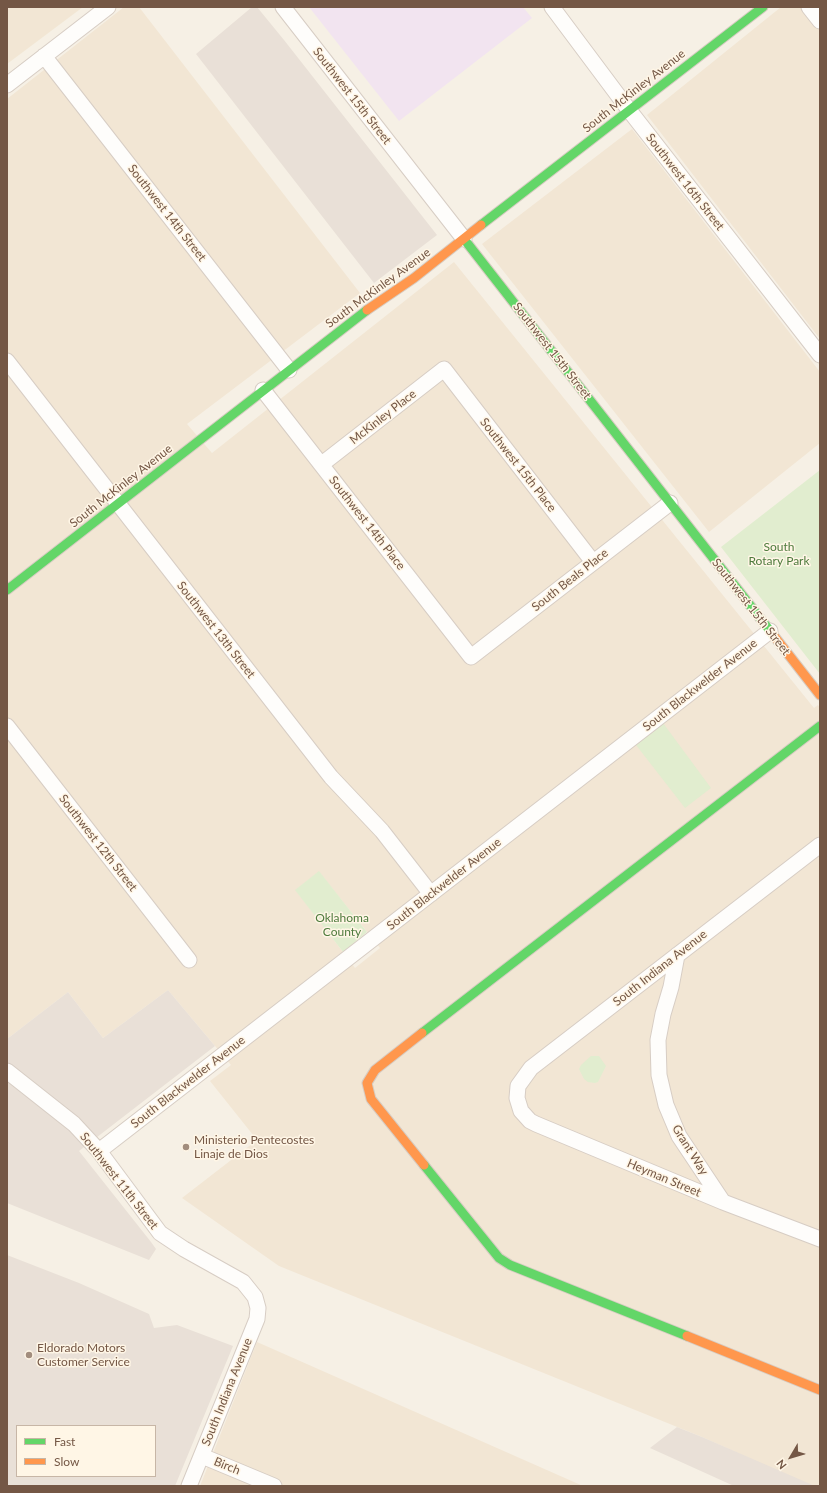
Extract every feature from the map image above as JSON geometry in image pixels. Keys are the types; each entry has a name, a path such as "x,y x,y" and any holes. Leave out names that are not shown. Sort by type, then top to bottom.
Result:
{"street":[{"path":"7,85 108,7"},
{"name":"Southwest 15th Street","path":"283,7 820,695"},
{"name":"Southwest 16th Street","path":"552,7 629,110 820,355"},
{"name":"South McKinley Avenue","path":"7,590 364,312 414,278 763,7"},
{"path":"809,7 820,21"},
{"name":"Southwest 14th Street","path":"44,56 289,370"},
{"name":"Southwest 13th Street","path":"7,361 331,777 382,832 431,894"},
{"name":"McKinley Place","path":"322,464 444,369"},
{"name":"Southwest 15th Place","path":"444,369 593,562"},
{"name":"Southwest 14th Place","path":"263,390 471,657"},
{"name":"South Beals Place","path":"471,657 670,503"},
{"name":"South Blackwelder Avenue","path":"98,1151 770,631"},
{"name":"Southwest 12th Street","path":"7,726 189,960"},
{"path":"820,726 375,1070 367,1084 372,1098 499,1258 510,1265 820,1390"},
{"name":"South Indiana Avenue","path":"518,1103 518,1086 531,1068 820,845"},
{"name":"Grant Way","path":"677,955 658,1040 659,1075 666,1105 679,1136 723,1202"},
{"name":"Southwest 11th Street","path":"7,1071 74,1124 98,1151 160,1233 184,1249 244,1282 255,1298"},
{"name":"Heyman Street","path":"518,1103 526,1117 536,1124 723,1202 820,1239"},
{"path":"802,1232 820,1229"},
{"name":"South Indiana Avenue","path":"189,1486 256,1319 258,1308 255,1298"},
{"name":"Birch","path":"202,1456 274,1486"}],"shaded area":[{"path":"7,7 83,7 7,64"},
{"path":"124,7 139,7 360,293 187,424 212,453 454,262 814,708 818,705 820,708 820,1486 811,1486 702,1437 279,1266 182,1198 257,1140 210,1081 231,1065 168,990 103,1038 68,992 7,1039 7,99","holes":["319,872 380,948 355,968 296,890"]},
{"path":"252,7 257,7 284,40 437,235 374,283 196,54"},
{"path":"309,7 523,7 532,18 399,121"},
{"path":"781,7 820,7 820,339 647,115"},
{"path":"632,129 820,372 820,443 709,532 482,244"},
{"path":"168,990 215,1046 79,1151 156,1249 149,1260 7,1203 7,1039 68,992 103,1038"},
{"path":"7,1255 79,1283 149,1314 154,1328 177,1325 233,1346 175,1486 7,1486"},
{"path":"257,1342 583,1486 200,1486"},
{"path":"677,1427 815,1486 734,1486 650,1448"}],"green space":[{"name":"South Rotary Park","path":"820,470 820,674 721,547"},
{"path":"663,723 711,788 685,808 636,745"},
{"name":"Oklahoma County","path":"319,871 367,932 343,952 295,890"},
{"path":"591,1056 599,1056 606,1066 598,1082 595,1083 588,1082 584,1079 579,1069 581,1065"}],"traffic: fast":[{"path":"481,225 763,7"},
{"path":"464,239 774,636"},
{"path":"7,590 367,310"},
{"path":"422,1033 820,726"},
{"path":"424,1165 499,1258 510,1265 687,1336"}],"traffic: slow":[{"path":"367,310 414,278 481,225"},
{"path":"774,636 820,695"},
{"path":"422,1033 375,1070 367,1083 371,1099 424,1165"},
{"path":"687,1336 820,1390"}],"place":[{"name":"Ministerio Pentecostes Linaje de Dios","path":"186,1147"},
{"name":"Eldorado Motors Customer Service","path":"29,1355"}]}
